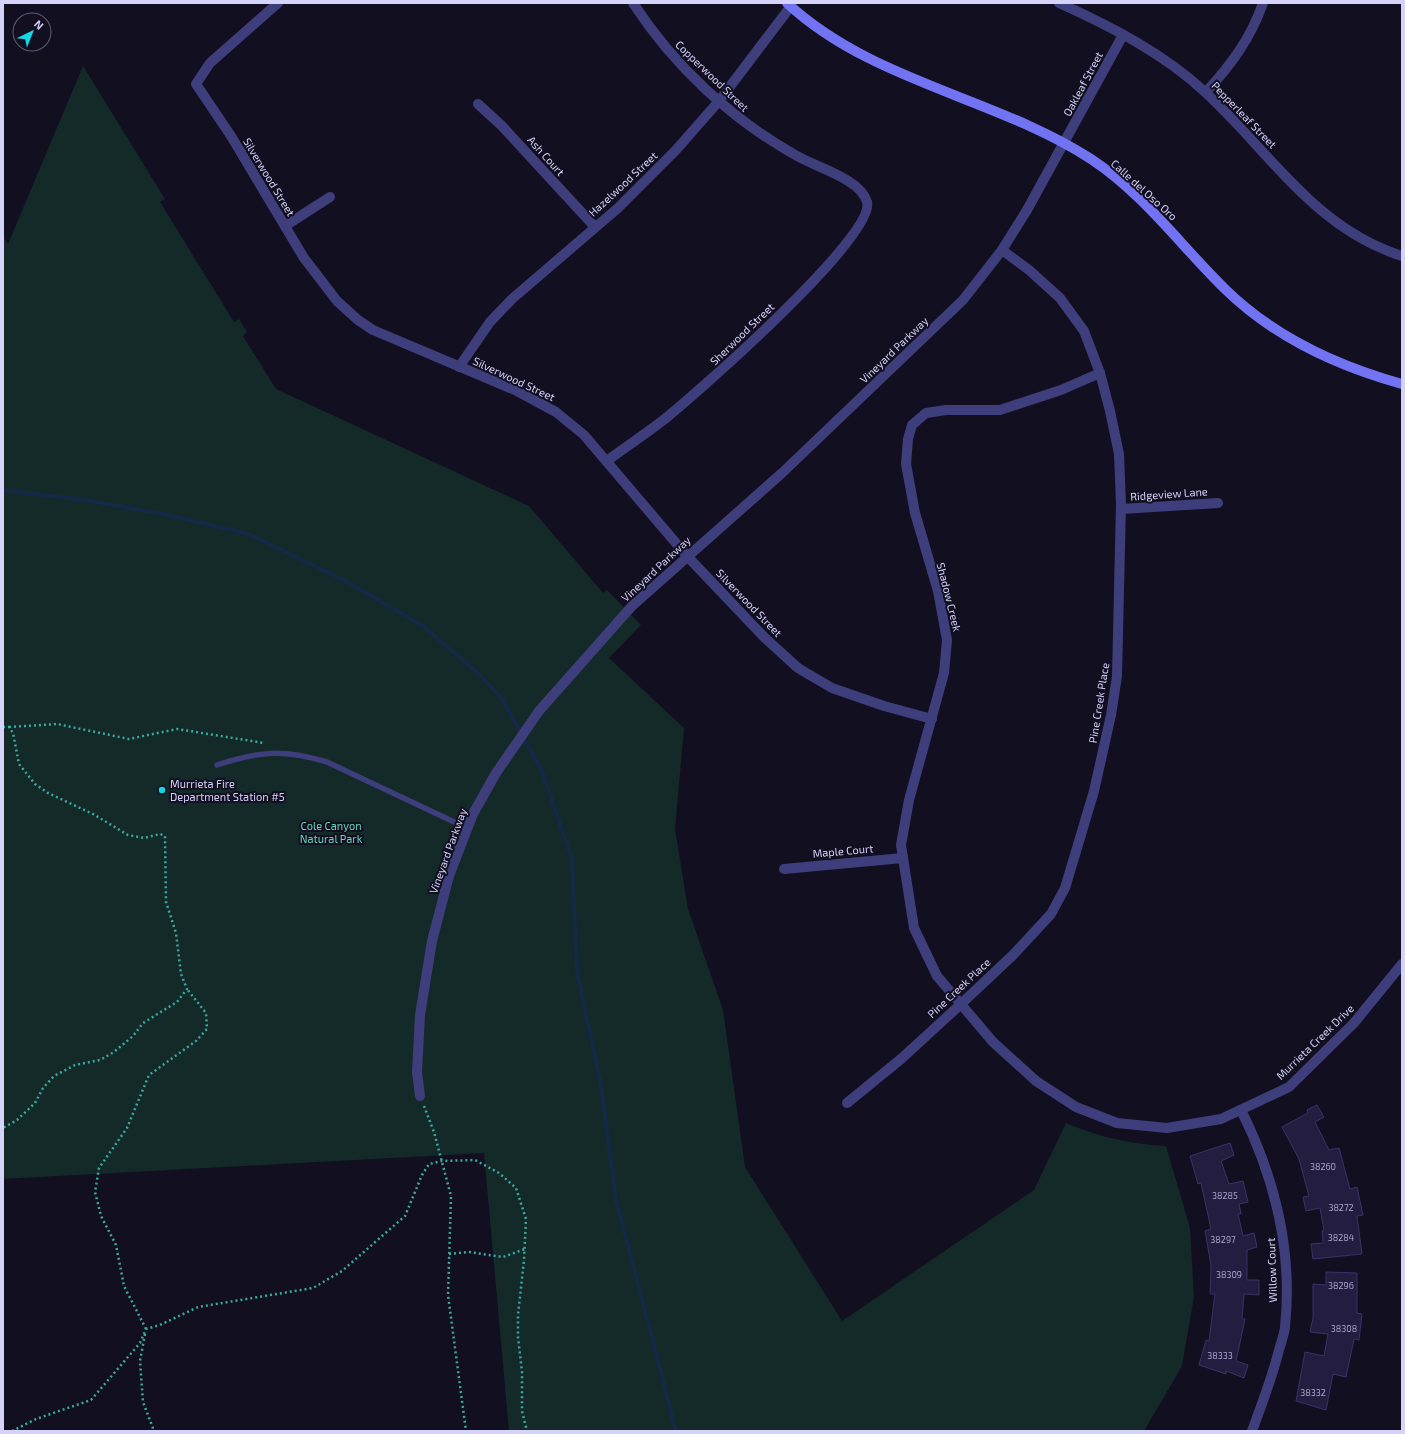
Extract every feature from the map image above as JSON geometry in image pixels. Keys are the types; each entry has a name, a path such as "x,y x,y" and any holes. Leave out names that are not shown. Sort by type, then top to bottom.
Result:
{"main road":[{"name":"Calle del Oso Oro","path":"789,5 822,30 887,67 1003,114 1064,144 1091,160 1118,180 1150,209 1225,289 1249,311 1274,329 1351,368 1402,384"}],"street":[{"name":"Silverwood Street","path":"278,3 210,63 196,84 230,136 304,258 337,301 358,320 373,330 517,391 556,412 584,435 608,460 687,556 765,638 798,668 832,688 884,706 932,719"},
{"name":"Copperwood Street","path":"633,3 662,44 685,69 741,120 798,157 836,174 859,189 868,203"},
{"name":"Pepperleaf Street","path":"1059,3 1123,35 1158,56 1206,92 1310,202 1338,225 1359,238 1402,256"},
{"path":"1206,92 1247,43 1263,3"},
{"name":"Hazelwood Street","path":"459,367 490,322 507,305 618,208 676,150 719,101 789,5"},
{"name":"Oakleaf Street","path":"1064,144 1123,35"},
{"name":"Ash Court","path":"478,104 502,126 595,227"},
{"name":"Vineyard Parkway","path":"420,1096 417,1072 420,1015 432,941 449,876 467,828 473,814 496,773 539,711 632,606 782,473 963,300 1002,250 1027,210 1064,144"},
{"path":"285,226 330,196"},
{"name":"Sherwood Street","path":"608,460 665,418 697,392 820,274 855,234 866,216 868,203"},
{"name":"Pine Creek Place","path":"847,1103 901,1059 1013,955 1051,914 1065,888 1094,791 1115,692 1117,676 1121,509 1119,454 1110,410 1100,373 1084,331 1060,298 1029,270 1002,250"},
{"name":"Shadow Creek","path":"960,1004 937,976 914,928 901,845 909,800 944,673 947,640 938,590 915,513 906,464 908,439 912,425 926,413 946,410 968,412 1000,410 1061,390 1100,373"},
{"name":"Ridgeview Lane","path":"1121,509 1218,503"},
{"name":"Maple Court","path":"784,868 903,858"},
{"name":"Murrieta Creek Drive","path":"960,1004 993,1042 1036,1081 1076,1107 1117,1123 1167,1128 1221,1119 1289,1087 1354,1023 1402,964"},
{"name":"Willow Court","path":"1241,1110 1255,1137 1269,1176 1282,1222 1286,1277 1285,1328 1271,1379 1252,1431"}],"lane":[{"path":"217,765 246,755 280,752 305,755 327,762 467,828"}],"path":[{"path":"3,727 57,724 129,739 177,729 267,744"},
{"path":"10,727 13,732 19,764 35,784 48,793 93,814 128,836 144,838 160,834 165,836 166,902 176,933 181,974 187,989 206,1014 207,1029 196,1041 149,1075 127,1128 99,1168 95,1192 101,1216 116,1245 124,1286 146,1329 140,1361 143,1402 154,1431"},
{"path":"3,1128 17,1120 36,1103 43,1088 54,1076 75,1065 100,1060 114,1052 133,1036 143,1023 178,1002 187,989"},
{"path":"420,1096 434,1132 451,1196 448,1295 466,1431"},
{"path":"146,1329 160,1325 198,1307 313,1288 342,1271 405,1216 422,1175 429,1164 442,1161 475,1160 498,1173 516,1188 526,1219 518,1315 518,1337 522,1372 522,1411 528,1431"},
{"path":"449,1254 469,1252 503,1257 524,1250"},
{"path":"12,1431 36,1419 91,1400 140,1343 146,1329"}],"green space":[{"name":"Cole Canyon Natural Park","path":"83,66 165,199 160,202 234,322 239,319 247,332 243,336 276,389 529,506 603,593 607,590 641,625 609,658 684,728 675,829 688,909 723,1010 745,1167 842,1321 1034,1190 1066,1123 1115,1139 1140,1144 1166,1146 1190,1228 1194,1297 1182,1366 1144,1431 509,1431 484,1153 3,1179 3,237 8,244"}],"building":[{"path":"1317,1105 1324,1117 1315,1122 1329,1150 1339,1148 1350,1189 1357,1187 1363,1215 1357,1216 1362,1254 1313,1259 1311,1244 1323,1243 1322,1231 1324,1230 1320,1208 1306,1211 1303,1197 1309,1196 1299,1159 1282,1127 1308,1113 1307,1110"},
{"path":"1230,1143 1234,1155 1221,1161 1229,1184 1243,1181 1248,1202 1239,1204 1241,1214 1238,1214 1243,1236 1254,1233 1257,1247 1247,1250 1247,1280 1259,1280 1259,1295 1244,1294 1242,1319 1245,1319 1236,1361 1248,1365 1244,1378 1226,1371 1226,1374 1199,1365 1206,1340 1209,1341 1215,1294 1210,1294 1211,1265 1205,1231 1211,1229 1201,1183 1198,1184 1190,1156"},
{"path":"1326,1272 1357,1273 1357,1313 1362,1314 1359,1340 1354,1339 1346,1377 1333,1374 1326,1410 1296,1401 1305,1352 1324,1356 1328,1334 1310,1332 1313,1318 1313,1284 1326,1285"}],"waterway":[{"path":"3,490 91,501 168,515 249,534 344,580 423,626 480,675 502,699 542,771 572,859 577,971 601,1086 616,1199 676,1431"}],"place":[{"name":"Murrieta Fire Department Station #5","path":"162,790"}]}
